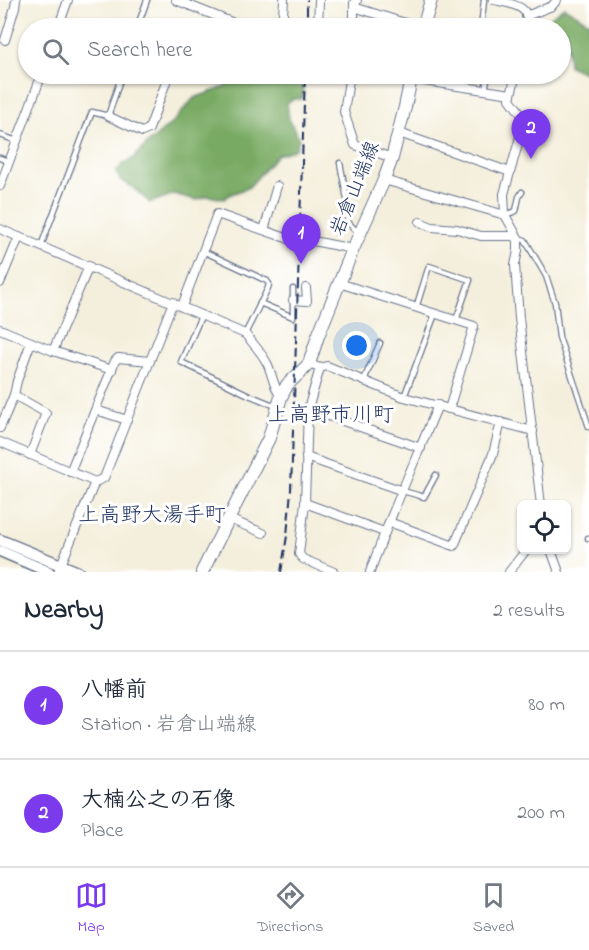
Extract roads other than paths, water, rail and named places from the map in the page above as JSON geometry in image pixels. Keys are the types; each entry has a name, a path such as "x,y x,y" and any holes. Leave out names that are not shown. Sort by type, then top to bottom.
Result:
{"main road":[{"path":"425,18 431,0"},
{"name":"岩倉山端線","path":"202,572 269,438 279,402 287,385 314,366 318,336 392,158 409,84"}],"street":[{"path":"5,40 16,0"},
{"path":"62,18 68,0"},
{"path":"176,0 218,18"},
{"path":"283,18 284,0"},
{"path":"318,18 319,0"},
{"path":"494,0 520,7 526,16 552,6 557,0"},
{"path":"354,18 355,2 396,18"},
{"path":"0,186 38,84"},
{"path":"108,116 142,132 149,129 166,84"},
{"path":"348,84 344,112 355,146 392,158"},
{"path":"453,84 511,94"},
{"path":"514,84 510,99 525,119 504,194 505,215 518,238 515,265 519,318 541,500"},
{"path":"399,133 510,172"},
{"path":"384,180 505,215"},
{"path":"264,230 277,186"},
{"path":"182,306 217,214 292,240 313,241 353,249"},
{"path":"420,222 432,227 457,229 481,236 518,238"},
{"path":"0,229 245,334 260,350 269,368 279,402"},
{"path":"0,283 19,237"},
{"path":"53,351 89,266"},
{"path":"339,284 474,326 449,408"},
{"path":"293,300 307,301 306,288"},
{"path":"59,568 95,482 104,478 173,302"},
{"path":"0,329 53,351 112,370"},
{"path":"0,428 14,395 31,342"},
{"path":"70,472 115,360 118,358 150,361"},
{"path":"334,572 303,559 299,554 305,503 308,409 314,366 327,366 404,396 533,431"},
{"path":"14,395 46,413 30,455"},
{"path":"370,572 384,532 438,405"},
{"path":"308,409 421,448"},
{"path":"96,410 127,420"},
{"path":"389,522 454,546 493,454 501,422"},
{"path":"1,446 30,455 95,482"},
{"path":"306,457 403,491"},
{"path":"305,503 384,532"},
{"path":"229,519 262,533"},
{"path":"0,540 59,568 78,572"},
{"path":"0,551 49,572"},
{"path":"511,572 523,554"},
{"path":"553,554 559,572"}],"lane":[{"path":"141,18 147,0"},
{"path":"482,18 484,0"},
{"path":"41,246 92,112 108,116 119,84"},
{"path":"485,90 486,84"},
{"path":"0,135 17,141"},
{"path":"0,158 9,162"},
{"path":"340,163 348,204 347,221 359,234"},
{"path":"505,215 516,211 522,192"},
{"path":"518,238 525,240 546,276 555,303 559,337 589,427"},
{"path":"203,251 269,284 245,334"},
{"path":"416,308 429,266 470,280 456,321"},
{"path":"260,303 293,317 293,289"},
{"path":"202,314 181,362 249,395 279,402"},
{"path":"404,396 435,314"},
{"path":"364,380 380,343"},
{"path":"403,491 424,496 436,475"}],"railway":[{"path":"307,0 307,18"},
{"path":"281,572 291,490 305,84"}],"place":[{"name":"大楠公之の石像","path":"531,159"},
{"name":"八幡前","path":"301,264"}],"district":[{"name":"上高野市川町","path":"331,416"},
{"name":"上高野大湯手町","path":"152,516"}]}
